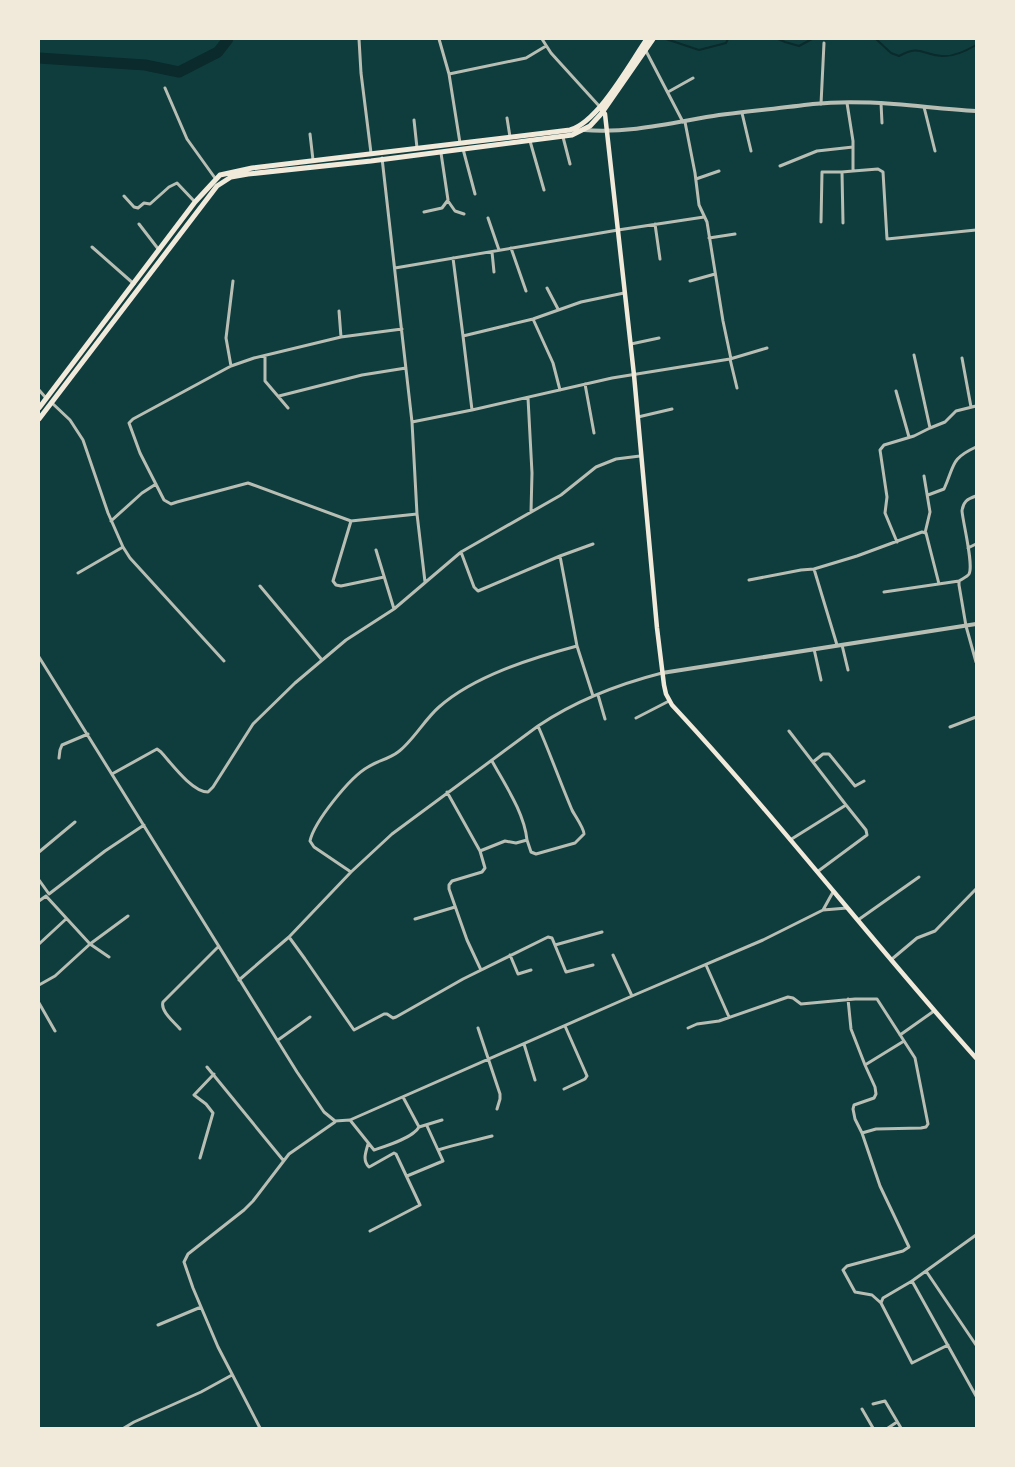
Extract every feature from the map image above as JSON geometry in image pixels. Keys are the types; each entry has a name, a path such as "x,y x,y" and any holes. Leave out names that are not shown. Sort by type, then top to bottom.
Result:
{"highway":[{"path":"39,408 217,186 250,171 313,161 510,137 563,137 602,109 646,50 651,39"},
{"path":"39,419 213,175 227,172 441,152 530,141 539,137 583,130 596,120 651,39"}],"main road":[{"path":"602,109 605,114 634,375 640,456 662,673 666,694 669,701 724,762 934,1011 976,1058"}],"street":[{"path":"359,39 361,73 371,153"},
{"path":"439,39 449,74 460,143"},
{"path":"542,39 546,46 602,109"},
{"path":"821,104 824,43"},
{"path":"449,74 526,58 546,46"},
{"path":"646,50 684,122 696,180 698,205 707,222 737,388"},
{"path":"668,92 692,78"},
{"path":"165,88 187,139 213,175"},
{"path":"847,103 853,147 853,171"},
{"path":"881,103 882,123"},
{"path":"577,128 606,132 821,104 881,103 976,111"},
{"path":"924,107 935,151"},
{"path":"742,113 751,151"},
{"path":"507,118 510,137"},
{"path":"414,120 417,148"},
{"path":"310,134 313,161"},
{"path":"563,137 570,164"},
{"path":"530,141 544,190"},
{"path":"780,166 818,151 853,147"},
{"path":"463,149 475,194"},
{"path":"381,152 412,422 417,514 425,583"},
{"path":"441,152 448,200 455,211 464,214"},
{"path":"821,222 822,172 878,169 883,172 887,239 976,230"},
{"path":"696,180 719,171"},
{"path":"842,172 843,223"},
{"path":"124,196 134,207 138,208 144,203 152,203 168,188 177,183 195,202"},
{"path":"424,212 442,208 448,200"},
{"path":"395,268 704,217"},
{"path":"488,218 499,250"},
{"path":"139,224 159,250"},
{"path":"655,224 660,259"},
{"path":"709,238 735,234"},
{"path":"92,247 134,284"},
{"path":"511,248 526,291"},
{"path":"492,252 494,272"},
{"path":"453,258 472,410"},
{"path":"690,281 715,274"},
{"path":"231,366 226,338 233,281"},
{"path":"547,288 558,310"},
{"path":"463,336 533,319 580,302 624,293"},
{"path":"339,310 341,337"},
{"path":"533,319 553,363 560,390"},
{"path":"402,329 341,337 254,358 231,366 174,395 130,421 131,430 140,453 156,484 167,502 171,504 251,484 328,514 351,520 417,514"},
{"path":"630,344 659,338"},
{"path":"412,422 585,384 731,359 767,348"},
{"path":"914,355 930,428"},
{"path":"265,356 265,381 288,408"},
{"path":"962,358 971,407"},
{"path":"279,396 362,375 406,368"},
{"path":"585,384 594,433"},
{"path":"39,390 46,398"},
{"path":"896,391 909,437"},
{"path":"528,398 532,473 531,512"},
{"path":"52,403 70,420 84,440 111,520 123,547 137,568 224,661"},
{"path":"897,542 885,513 887,497 880,450 884,445 945,422 956,410 976,406"},
{"path":"637,417 672,409"},
{"path":"928,495 944,489 956,459 964,452 976,447"},
{"path":"112,774 157,749 191,784 199,790 208,792 253,724 322,660 360,631 394,609 461,552 561,495 588,472 604,463 640,456"},
{"path":"924,476 930,512 925,533 939,584"},
{"path":"111,520 156,484"},
{"path":"884,592 959,581 969,574 968,548 962,511 964,503 976,496"},
{"path":"351,520 333,581 336,585 341,586 384,577"},
{"path":"748,580 830,566 922,532 925,533"},
{"path":"461,552 474,587 478,591 593,544"},
{"path":"968,548 976,544"},
{"path":"78,573 123,547"},
{"path":"376,550 394,609"},
{"path":"560,556 577,646 593,696"},
{"path":"814,569 848,670"},
{"path":"959,581 966,626 976,662"},
{"path":"260,586 322,660"},
{"path":"239,980 288,937 351,872 392,834 538,726 556,714 593,696 662,673 976,624"},
{"path":"351,872 314,847 310,841 311,834 356,775 367,767 401,750 439,707 470,687 521,662 577,646"},
{"path":"814,649 821,680"},
{"path":"39,657 239,980 324,1112 336,1121"},
{"path":"598,695 606,718"},
{"path":"636,718 669,701"},
{"path":"950,726 976,717"},
{"path":"492,761 517,809 526,831 531,852 536,854 580,840 584,832 538,726"},
{"path":"789,731 866,830 867,835 816,872"},
{"path":"59,758 62,745 88,734"},
{"path":"813,762 823,754 829,754 855,786 864,781"},
{"path":"447,792 480,851 485,868 482,872 456,879 449,885 448,889 467,940 481,970"},
{"path":"789,840 846,805"},
{"path":"39,852 75,822"},
{"path":"39,901 105,851 144,826"},
{"path":"480,851 505,841 516,843 527,840"},
{"path":"858,920 919,877"},
{"path":"39,880 66,919 90,944 109,957"},
{"path":"892,959 917,938 935,931 976,889"},
{"path":"823,910 833,892"},
{"path":"416,919 455,907"},
{"path":"260,1428 218,1348 185,1266 186,1257 244,1210 253,1201 283,1160 294,1150 336,1121 350,1120 404,1097 778,934 823,910 847,908"},
{"path":"39,985 55,976 90,944 128,916"},
{"path":"39,944 66,919"},
{"path":"555,945 602,932"},
{"path":"288,937 354,1030 384,1014 393,1018 396,1017 446,988 551,936 566,972 594,965"},
{"path":"180,1029 163,1009 163,1002 218,947"},
{"path":"510,955 518,974 531,970"},
{"path":"613,955 632,996"},
{"path":"706,965 729,1017"},
{"path":"688,1028 697,1024 719,1021 788,998 793,998 801,1004 866,998 877,1000 890,1017 915,1058 928,1121 927,1126 914,1129 870,1130 862,1133"},
{"path":"848,999 851,1029 864,1065 877,1092 874,1098 860,1102 853,1107 855,1119 862,1133 880,1186 909,1244 908,1248 903,1251 843,1268 844,1272 855,1292 872,1295 881,1303 912,1362 948,1345"},
{"path":"39,1002 55,1031"},
{"path":"900,1035 934,1011"},
{"path":"278,1040 310,1017"},
{"path":"564,1089 586,1079 587,1076 565,1026"},
{"path":"478,1028 500,1094 497,1109"},
{"path":"864,1065 904,1041"},
{"path":"524,1044 535,1080"},
{"path":"208,1066 283,1160"},
{"path":"200,1158 213,1113 206,1104 194,1095 214,1074"},
{"path":"404,1097 419,1127"},
{"path":"350,1120 374,1150 403,1139 417,1131 419,1127 442,1120"},
{"path":"407,1176 441,1163 443,1160 427,1126"},
{"path":"438,1150 461,1142 472,1142 492,1136"},
{"path":"368,1144 365,1162 369,1167 394,1153 420,1204 370,1231"},
{"path":"881,1303 883,1298 912,1281 976,1235"},
{"path":"926,1270 976,1345"},
{"path":"912,1281 976,1396"},
{"path":"158,1325 201,1307"},
{"path":"124,1428 201,1392 232,1375"},
{"path":"873,1404 885,1401 901,1428"},
{"path":"862,1409 873,1428"},
{"path":"888,1428 897,1422"}],"waterway":[{"path":"39,58 145,65 179,72 218,52 228,39"},
{"path":"666,39 699,50 726,43 728,39"},
{"path":"778,39 799,46 812,39"},
{"path":"876,39 891,53 899,56 917,50 935,55 951,56 976,45"}]}
